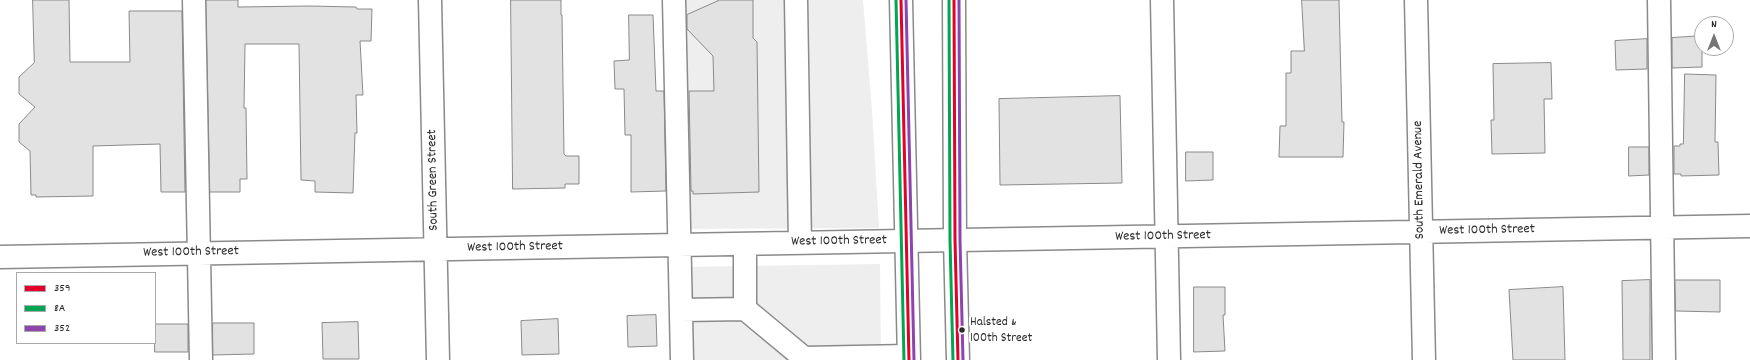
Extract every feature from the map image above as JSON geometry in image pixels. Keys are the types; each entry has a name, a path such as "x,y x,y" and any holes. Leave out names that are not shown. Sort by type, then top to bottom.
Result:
{"street":[{"path":"194,0 201,360"},
{"name":"South Green Street","path":"430,0 438,360"},
{"path":"674,0 682,360"},
{"path":"796,0 800,243"},
{"path":"681,310 745,309 804,359 909,358 901,0"},
{"path":"954,0 955,240 958,360"},
{"path":"1162,0 1165,237 1169,360"},
{"name":"South Emerald Avenue","path":"1416,0 1424,360"},
{"path":"1659,0 1664,360"},
{"name":"West 100th Street","path":"0,257 1750,226"},
{"path":"745,244 745,309"}],"shaded area":[{"path":"674,0 863,0 872,110 879,228 679,229"},
{"path":"880,264 881,360 681,360 680,267"}],"building":[{"path":"33,0 69,0 70,62 130,62 129,11 182,11 185,192 161,192 160,144 93,146 93,196 36,197 36,195 31,195 30,151 19,142 19,124 35,107 19,94 19,77 34,63"},
{"path":"206,0 238,0 238,7 309,6 356,7 357,9 372,9 371,41 360,41 363,95 356,95 357,133 355,133 353,193 315,192 315,181 301,180 299,44 245,44 244,108 246,108 247,179 240,179 240,192 210,192"},
{"path":"511,0 561,0 564,154 566,156 579,156 579,184 565,184 565,188 513,189"},
{"path":"720,0 753,0 753,38 757,42 759,192 693,194 693,191 691,191 689,91 714,91 713,56 687,29 687,15"},
{"path":"1302,0 1339,0 1342,122 1344,122 1343,157 1279,157 1280,126 1286,126 1286,73 1291,73 1291,51 1304,51"},
{"path":"629,15 653,15 656,91 664,91 666,191 631,192 631,135 625,135 624,89 615,89 614,61 629,60"},
{"path":"1694,37 1694,56 1702,56 1702,67 1672,68 1672,38"},
{"path":"1647,39 1647,69 1616,70 1615,41"},
{"path":"1551,63 1552,99 1544,99 1545,153 1492,154 1491,120 1494,120 1493,64"},
{"path":"1685,74 1716,75 1715,142 1718,142 1719,175 1681,176 1681,174 1674,174 1674,146 1680,146 1680,144 1683,144"},
{"path":"1120,96 1122,183 1000,185 999,99"},
{"path":"1629,147 1649,147 1649,175 1629,176"},
{"path":"1186,152 1213,152 1213,180 1186,181"},
{"path":"1650,280 1650,360 1623,360 1622,281"},
{"path":"1675,280 1720,280 1720,312 1676,311"},
{"path":"1194,287 1225,287 1225,315 1223,315 1225,351 1194,352"},
{"path":"1563,287 1565,360 1513,360 1509,290"},
{"path":"656,315 657,346 628,347 627,316"},
{"path":"558,319 559,354 522,355 521,321"},
{"path":"358,322 359,359 323,359 322,323"},
{"path":"213,323 254,323 254,354 213,355"},
{"path":"156,324 188,324 188,352 155,352"}],"transit line":[{"name":"8A","path":"896,0 904,360"},
{"name":"359","path":"901,0 909,360"},
{"name":"352","path":"906,0 914,360"},
{"name":"8A","path":"949,0 950,240 953,360"},
{"name":"359","path":"954,0 955,240 958,360"},
{"name":"352","path":"959,0 960,240 963,360"}],"place":[{"name":"Halsted & 100th Street","path":"962,330"}]}
